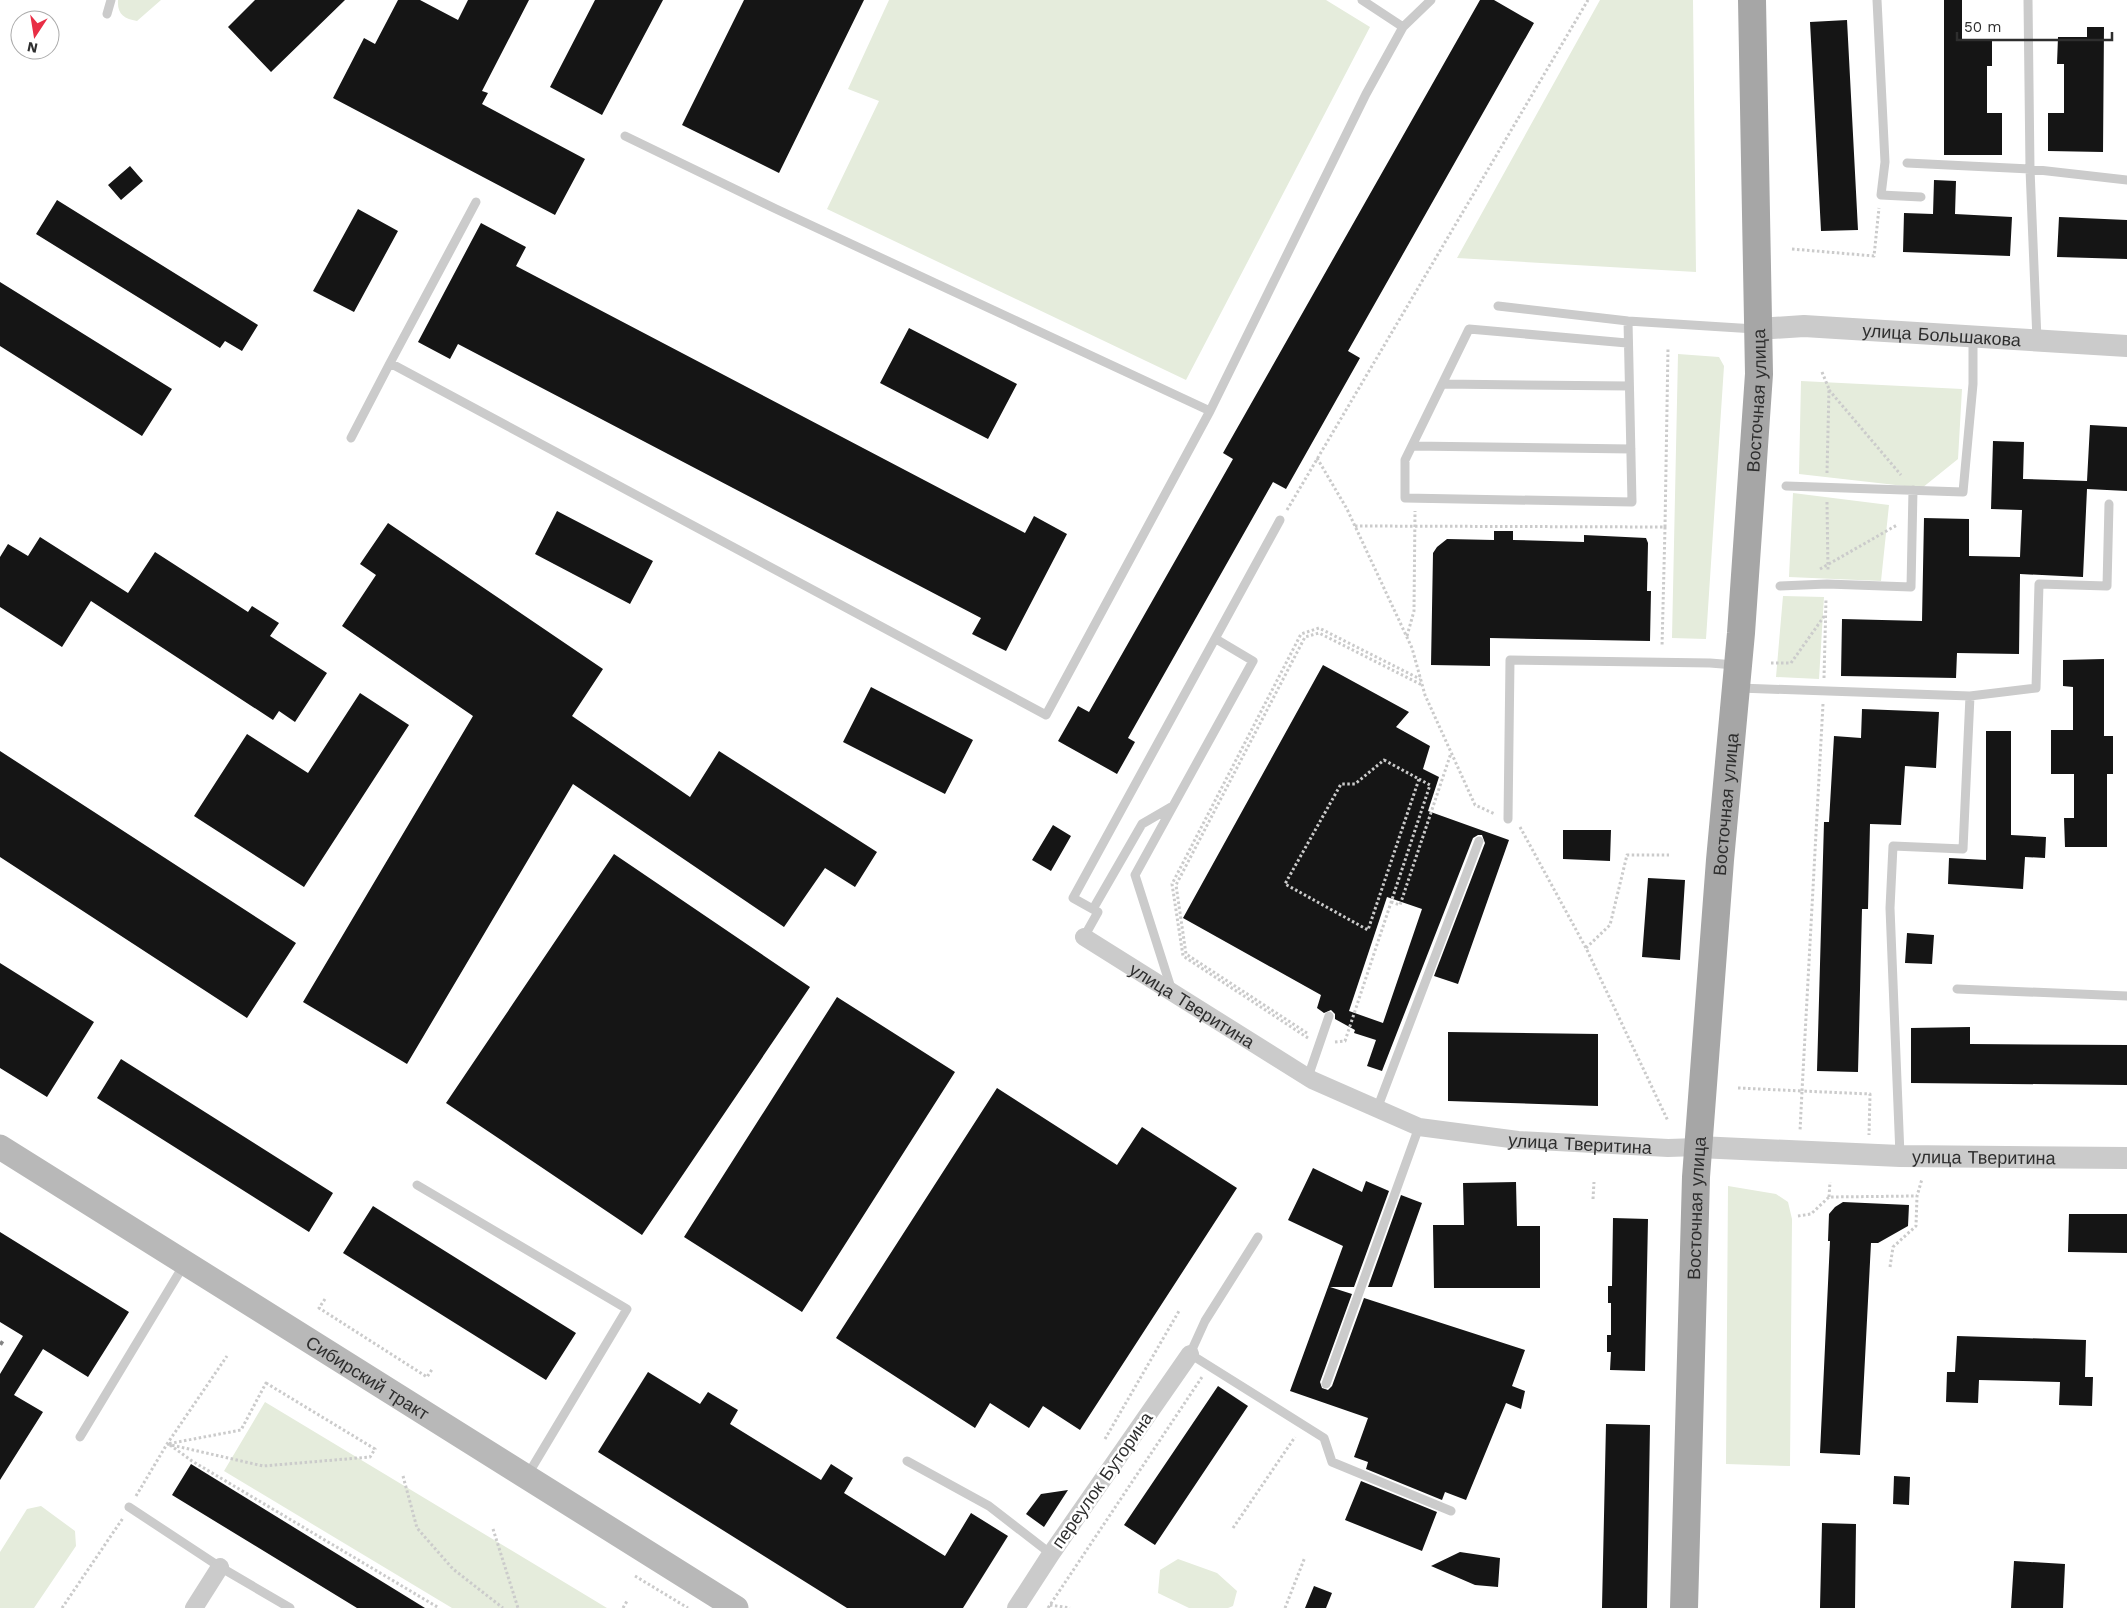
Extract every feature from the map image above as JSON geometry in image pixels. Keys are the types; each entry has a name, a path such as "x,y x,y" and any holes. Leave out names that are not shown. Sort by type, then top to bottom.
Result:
{"main road":[{"name":"Восточная улица","path":"1684,1608 1698,1148 1737,677 1759,374 1752,0"},
{"name":"Сибирский тракт","path":"0,1147 736,1608"}],"street":[{"name":"улица Большакова","path":"1757,329 1804,326 2127,346"},
{"name":"улица Тверитина","path":"1084,937 1308,1077 1419,1127 1518,1140 1668,1148 1900,1156 2127,1158"},
{"name":"переулок Буторина","path":"1016,1608 1051,1554 1190,1354"},
{"path":"194,1608 220,1567"}],"lane":[{"path":"107,14 111,0"},
{"path":"1362,0 1403,27"},
{"path":"390,363 1046,715 1210,411 1366,94 1403,27 1431,0"},
{"path":"1877,0 1885,162 1881,195 1922,197"},
{"path":"2028,0 2030,169 2037,341"},
{"path":"625,136 776,210 1210,411"},
{"path":"1907,163 2030,169 2127,180"},
{"path":"351,438 476,202"},
{"path":"1498,306 1628,321 1757,329"},
{"path":"1627,344 1469,329 1406,460 1405,498 1632,502 1627,344 1628,321"},
{"path":"1786,486 1963,492 1973,384 1973,337"},
{"path":"1442,384 1629,386"},
{"path":"1412,446 1631,449"},
{"path":"1780,586 1827,584 1911,587 1913,490"},
{"path":"1508,819 1510,660 1710,663 1737,677 1824,692 1970,696 2036,688 2039,584 2107,586 2109,504"},
{"path":"1084,937 1098,912 1073,898 1280,520"},
{"path":"1172,993 1135,875 1253,661 1216,639"},
{"path":"1900,1156 1890,908 1893,846 1963,849 1970,696"},
{"path":"1093,909 1142,824 1173,806"},
{"path":"1377,1109 1479,841"},
{"path":"1957,988 2127,996"},
{"path":"1308,1077 1329,1016"},
{"path":"1326,1384 1419,1127"},
{"path":"417,1185 626,1309 527,1477"},
{"path":"1258,1237 1205,1321 1190,1354 1324,1438 1332,1462 1452,1511"},
{"path":"80,1437 185,1263"},
{"path":"907,1460 989,1506 1051,1554"},
{"path":"129,1508 220,1567 290,1608"}],"path":[{"path":"1296,493 1588,0"},
{"path":"1792,249 1874,256 1881,195"},
{"path":"1662,651 1668,348"},
{"path":"1829,389 1913,490"},
{"path":"1317,458 1347,509"},
{"path":"1407,636 1414,611 1414,526 1416,498"},
{"path":"1794,585 1913,516"},
{"path":"1355,526 1665,527"},
{"path":"1800,1136 1824,692 1827,584"},
{"path":"1771,663 1791,663 1826,614"},
{"path":"1419,779 1368,930 1285,884 1340,784 1355,784 1384,760 1419,779 1430,785 1345,1040 1320,1043 1183,956 1172,884 1301,634 1319,628 1421,679"},
{"path":"1320,1043 1186,954 1176,885 1305,637 1319,633 1422,685"},
{"path":"1391,902 1400,905 1451,753"},
{"path":"1586,948 1610,925 1627,856 1669,856"},
{"path":"1738,1088 1870,1094 1870,1138"},
{"path":"1890,1267 1893,1246 1916,1226 1918,1196 1922,1179"},
{"path":"1593,1199 1594,1182"},
{"path":"1798,1216 1810,1214 1829,1196 1830,1182"},
{"path":"1829,1196 1918,1196"},
{"path":"325,1299 319,1308 371,1343 427,1377 433,1368"},
{"path":"62,1608 118,1528 167,1444 227,1356"},
{"path":"1049,1607 1210,1366"},
{"path":"266,1383 375,1449 370,1457 263,1466 167,1444 241,1430 266,1383"},
{"path":"1233,1528 1304,1424"},
{"path":"167,1444 192,1461 439,1608"},
{"path":"403,1476 417,1528 454,1569 503,1608"},
{"path":"492,1529 518,1608"},
{"path":"1285,1608 1305,1557"},
{"path":"636,1576 688,1608"},
{"path":"623,1608 627,1601"},
{"path":"1049,1607 1070,1608"}],"green space":[{"path":"118,0 161,0 137,21 122,15"},
{"path":"889,0 1326,0 1370,27 1186,380 827,209 879,101 848,89"},
{"path":"1600,0 1693,0 1696,272 1457,258"},
{"path":"1678,354 1719,357 1724,366 1706,639 1672,638"},
{"path":"1801,381 1962,389 1958,459 1922,488 1799,474"},
{"path":"1793,493 1889,505 1881,581 1789,577"},
{"path":"1783,596 1824,597 1819,679 1776,677"},
{"path":"1728,1186 1776,1194 1788,1202 1792,1219 1790,1466 1726,1464"},
{"path":"265,1402 607,1608 452,1608 224,1471"},
{"path":"41,1506 75,1531 76,1546 34,1608 0,1608 0,1552 27,1509"},
{"path":"1178,1559 1217,1573 1237,1591 1233,1606 1228,1608 1189,1608 1158,1593 1160,1570"}],"building":[{"path":"255,0 345,0 271,72 228,27"},
{"path":"398,0 420,0 458,20 468,0 529,0 482,91 488,93 482,104 585,159 555,215 333,98 364,38 375,44"},
{"path":"595,0 663,0 602,115 550,87"},
{"path":"744,0 864,0 779,173 682,125"},
{"path":"1480,0 1494,0 1534,23 1348,351 1360,358 1286,489 1273,482 1128,738 1135,742 1117,774 1058,741 1078,706 1089,712 1233,459 1223,453"},
{"path":"1944,0 1962,0 1962,40 1992,39 1992,66 1987,66 1987,113 2002,113 2002,155 1944,155"},
{"path":"1847,20 1858,230 1821,231 1810,22"},
{"path":"2087,27 2104,27 2103,152 2048,151 2048,113 2064,113 2064,64 2057,64 2058,37 2087,37"},
{"path":"130,166 143,181 121,200 108,185"},
{"path":"1934,180 1956,181 1955,214 2012,217 2010,256 1903,252 1904,213 1933,214"},
{"path":"57,200 258,325 242,351 225,341 220,348 36,234"},
{"path":"358,209 398,231 354,312 313,291"},
{"path":"2059,217 2127,220 2127,259 2057,257"},
{"path":"481,223 526,247 516,266 1025,533 1034,516 1067,534 1006,651 972,634 981,618 458,344 450,359 418,342"},
{"path":"0,282 172,389 142,436 0,346"},
{"path":"909,328 1017,384 988,439 880,383"},
{"path":"2090,425 2127,427 2127,491 2087,489 2083,577 2020,574 2019,654 1957,653 1956,678 1841,676 1842,619 1922,621 1924,518 1969,519 1969,556 2020,557 2022,510 1991,509 1993,441 2024,442 2023,479 2087,481"},
{"path":"557,511 653,561 630,604 535,554"},
{"path":"388,523 603,669 572,716 690,797 719,751 877,852 855,887 825,868 784,927 573,784 407,1064 303,1002 473,716 342,626 376,575 360,564"},
{"path":"1494,531 1513,531 1513,540 1584,542 1584,535 1646,538 1648,543 1647,591 1651,591 1650,641 1490,638 1490,666 1431,665 1433,553 1447,539 1494,540"},
{"path":"40,537 128,593 155,552 248,612 252,606 279,623 270,636 327,673 295,722 279,711 273,720 91,601 62,647 0,607 0,557 8,544 28,556"},
{"path":"2104,659 2104,736 2113,736 2113,774 2107,774 2107,847 2065,847 2064,818 2074,818 2074,774 2051,774 2051,730 2073,730 2073,687 2063,686 2063,660"},
{"path":"1323,665 1409,712 1396,727 1430,746 1423,769 1439,777 1428,811 1509,840 1458,984 1434,976 1485,843 1482,835 1473,838 1382,1071 1367,1066 1376,1040 1354,1033 1355,1030 1335,1019 1335,1014 1331,1010 1324,1013 1317,1008 1321,995 1183,918","holes":["1387,897 1422,909 1383,1023 1349,1011"]},
{"path":"871,687 973,740 945,794 843,742"},
{"path":"360,693 409,725 304,887 194,816 247,734 308,773"},
{"path":"1862,709 1939,712 1936,768 1905,766 1901,825 1870,824 1868,909 1862,909 1858,1072 1817,1071 1824,822 1829,822 1834,736 1861,738"},
{"path":"1986,731 2011,731 2011,835 2046,837 2045,858 2025,857 2023,889 1948,884 1949,858 1986,860"},
{"path":"0,751 296,943 247,1018 0,857"},
{"path":"1053,825 1071,836 1051,871 1032,860"},
{"path":"1563,830 1611,830 1610,861 1563,859"},
{"path":"614,854 810,987 642,1235 446,1103"},
{"path":"1648,878 1685,880 1680,960 1642,957"},
{"path":"1907,933 1934,935 1932,964 1905,963"},
{"path":"0,963 94,1022 47,1097 0,1068"},
{"path":"837,997 955,1072 802,1312 684,1237"},
{"path":"1970,1027 1970,1044 2127,1045 2127,1085 1911,1083 1911,1028"},
{"path":"1448,1032 1598,1034 1598,1106 1448,1101"},
{"path":"121,1059 333,1193 309,1232 97,1098"},
{"path":"997,1088 1117,1165 1142,1127 1237,1188 1080,1430 1043,1406 1029,1428 990,1403 975,1428 836,1338"},
{"path":"1313,1168 1362,1192 1366,1181 1389,1191 1354,1287 1330,1287 1352,1294 1320,1382 1322,1388 1328,1390 1332,1386 1364,1298 1525,1350 1512,1386 1525,1391 1521,1409 1506,1403 1466,1500 1445,1492 1442,1500 1366,1469 1368,1462 1354,1457 1368,1418 1290,1391 1343,1246 1288,1220"},
{"path":"1516,1182 1517,1226 1540,1226 1540,1288 1434,1288 1433,1225 1464,1225 1463,1183"},
{"path":"1401,1195 1422,1203 1392,1287 1368,1287"},
{"path":"1843,1202 1909,1205 1908,1226 1878,1243 1871,1243 1860,1455 1820,1453 1830,1241 1828,1241 1829,1214"},
{"path":"373,1206 576,1333 546,1380 343,1253"},
{"path":"2069,1214 2127,1214 2127,1253 2068,1252"},
{"path":"1613,1218 1648,1219 1645,1371 1610,1370 1611,1352 1607,1352 1607,1335 1611,1335 1611,1303 1608,1303 1608,1286 1612,1286"},
{"path":"0,1232 129,1312 88,1377 43,1349 14,1395 43,1412 0,1480 0,1374 23,1336 0,1322"},
{"path":"1957,1336 2086,1340 2085,1377 2093,1377 2092,1406 2059,1405 2060,1382 1979,1380 1978,1403 1946,1402 1947,1372 1955,1372"},
{"path":"648,1372 700,1404 708,1392 738,1410 730,1424 821,1480 831,1464 853,1478 844,1493 945,1556 971,1513 1008,1536 963,1608 847,1608 598,1452"},
{"path":"1218,1386 1248,1406 1155,1545 1124,1525"},
{"path":"1606,1424 1650,1425 1647,1608 1602,1608"},
{"path":"191,1464 425,1608 357,1608 172,1495"},
{"path":"1894,1476 1910,1477 1909,1505 1893,1504"},
{"path":"1361,1481 1437,1512 1422,1551 1345,1520"},
{"path":"1068,1490 1044,1527 1026,1514 1041,1494"},
{"path":"1822,1523 1856,1524 1855,1608 1820,1608"},
{"path":"1460,1552 1500,1558 1498,1587 1475,1585 1431,1566"},
{"path":"2014,1561 2065,1564 2063,1608 2011,1608"},
{"path":"1314,1586 1332,1593 1326,1608 1305,1608"}]}
